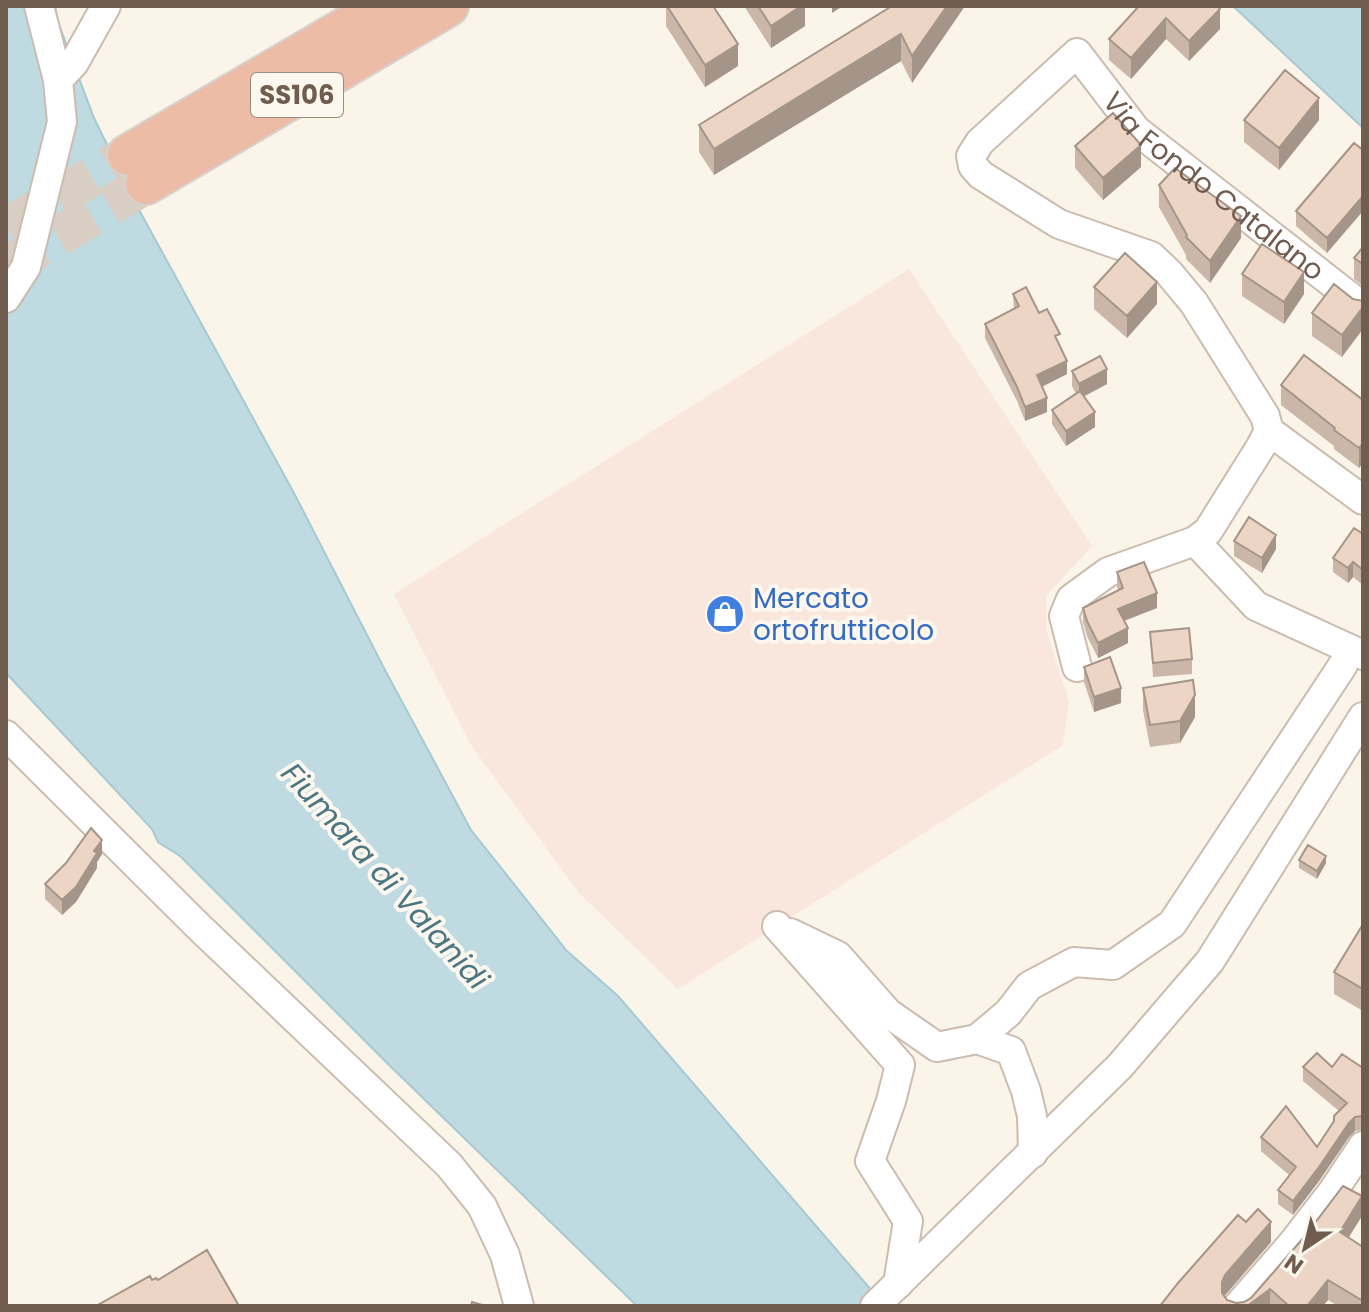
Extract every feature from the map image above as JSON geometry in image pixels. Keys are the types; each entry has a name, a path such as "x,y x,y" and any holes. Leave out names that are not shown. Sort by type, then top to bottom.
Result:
{"highway":[{"name":"SS106","path":"383,6 137,170 448,6"}],"street":[{"path":"6,298 26,267 62,122 66,71 39,6"},
{"path":"66,71 106,6"},
{"name":"Via Fondo Catalano","path":"1269,431 1265,416 1194,303 1169,273 1151,256 1059,224 981,175 973,166 971,156 980,142 1077,53 1136,130 1363,307"},
{"path":"1077,667 1064,616 1071,599 1108,572 1195,541 1208,531 1269,431 1363,500"},
{"path":"891,1101 937,1047 977,1039 1008,1013 1029,986 1074,962 1113,965 1172,924 1353,660 1256,606 1195,541"},
{"path":"875,1306 1120,1066 1210,961 1363,717"},
{"path":"6,735 199,927 449,1165 482,1206 505,1255 519,1306"},
{"path":"898,1284 908,1221 870,1161 900,1065 777,926 838,956 888,1013 937,1047"},
{"path":"977,1039 1011,1051 1032,1116 1033,1153"},
{"path":"1238,1306 1292,1244 1363,1146"}],"shaded area":[{"name":"Mercato ortofrutticolo","path":"909,269 1092,546 1046,596 1047,632 1069,702 1063,745 678,989 579,893 471,745 394,594"}],"water":[{"name":"Fiumara di Valanidi","path":"6,6 55,6 58,22 94,118 138,208 295,495 471,830 567,951 618,996 885,1306 637,1306 180,856 158,842 152,829 6,673"},
{"path":"1233,6 1363,6 1363,128"}],"building":[{"path":"667,6 713,6 738,44 705,65"},
{"path":"758,6 801,6 771,26"},
{"path":"892,6 947,6 912,56 901,34 714,149 699,125"},
{"path":"1139,6 1217,6 1220,9 1189,41 1166,18 1131,58 1109,39"},
{"path":"1285,70 1319,98 1279,148 1244,120"},
{"path":"1113,113 1141,145 1103,178 1075,146"},
{"path":"1354,143 1363,150 1363,196 1327,238 1296,211"},
{"path":"1175,168 1241,216 1210,261 1186,237 1159,185"},
{"path":"1262,244 1304,272 1284,302 1242,274"},
{"path":"1363,247 1363,264 1354,258"},
{"path":"1125,253 1157,282 1127,316 1094,287"},
{"path":"1334,284 1353,299 1363,301 1363,307 1342,335 1312,313"},
{"path":"1026,287 1039,313 1047,309 1060,334 1055,336 1067,361 1037,375 1047,398 1025,407 985,324 1019,306 1013,294"},
{"path":"1304,355 1363,400 1363,443 1359,448 1281,385"},
{"path":"1100,356 1107,369 1079,384 1072,371"},
{"path":"1080,391 1095,412 1066,431 1052,410"},
{"path":"1249,517 1276,535 1262,558 1234,541"},
{"path":"1354,528 1363,534 1363,570 1353,562 1348,568 1333,558"},
{"path":"1144,562 1157,593 1118,609 1128,628 1098,643 1083,608 1123,588 1117,572"},
{"path":"1189,628 1192,659 1153,663 1150,632"},
{"path":"1110,657 1121,688 1094,697 1084,667"},
{"path":"1193,680 1195,695 1180,721 1150,725 1143,688"},
{"path":"91,828 102,840 94,851 97,853 76,887 62,900 45,884 66,863"},
{"path":"1308,845 1326,856 1317,871 1299,860"},
{"path":"1363,924 1363,989 1334,972"},
{"path":"1317,1053 1332,1067 1342,1054 1363,1068 1363,1116 1355,1117 1349,1123 1293,1201 1278,1190 1296,1167 1261,1137 1286,1106 1317,1147 1334,1121 1334,1116 1347,1103 1303,1067"},
{"path":"1343,1186 1362,1196 1340,1232 1363,1247 1363,1301 1328,1280 1310,1306 1289,1306 1270,1289 1250,1306 1160,1306 1238,1215 1246,1222 1258,1209 1271,1222 1222,1282 1222,1293 1227,1300 1236,1303 1251,1298"},
{"path":"207,1250 239,1306 96,1306 150,1276 152,1280 158,1280"}],"tunnel":[{"path":"6,228 128,155"},
{"path":"6,267 146,184"}],"place":[{"name":"Mercato ortofrutticolo","path":"725,614"}]}
